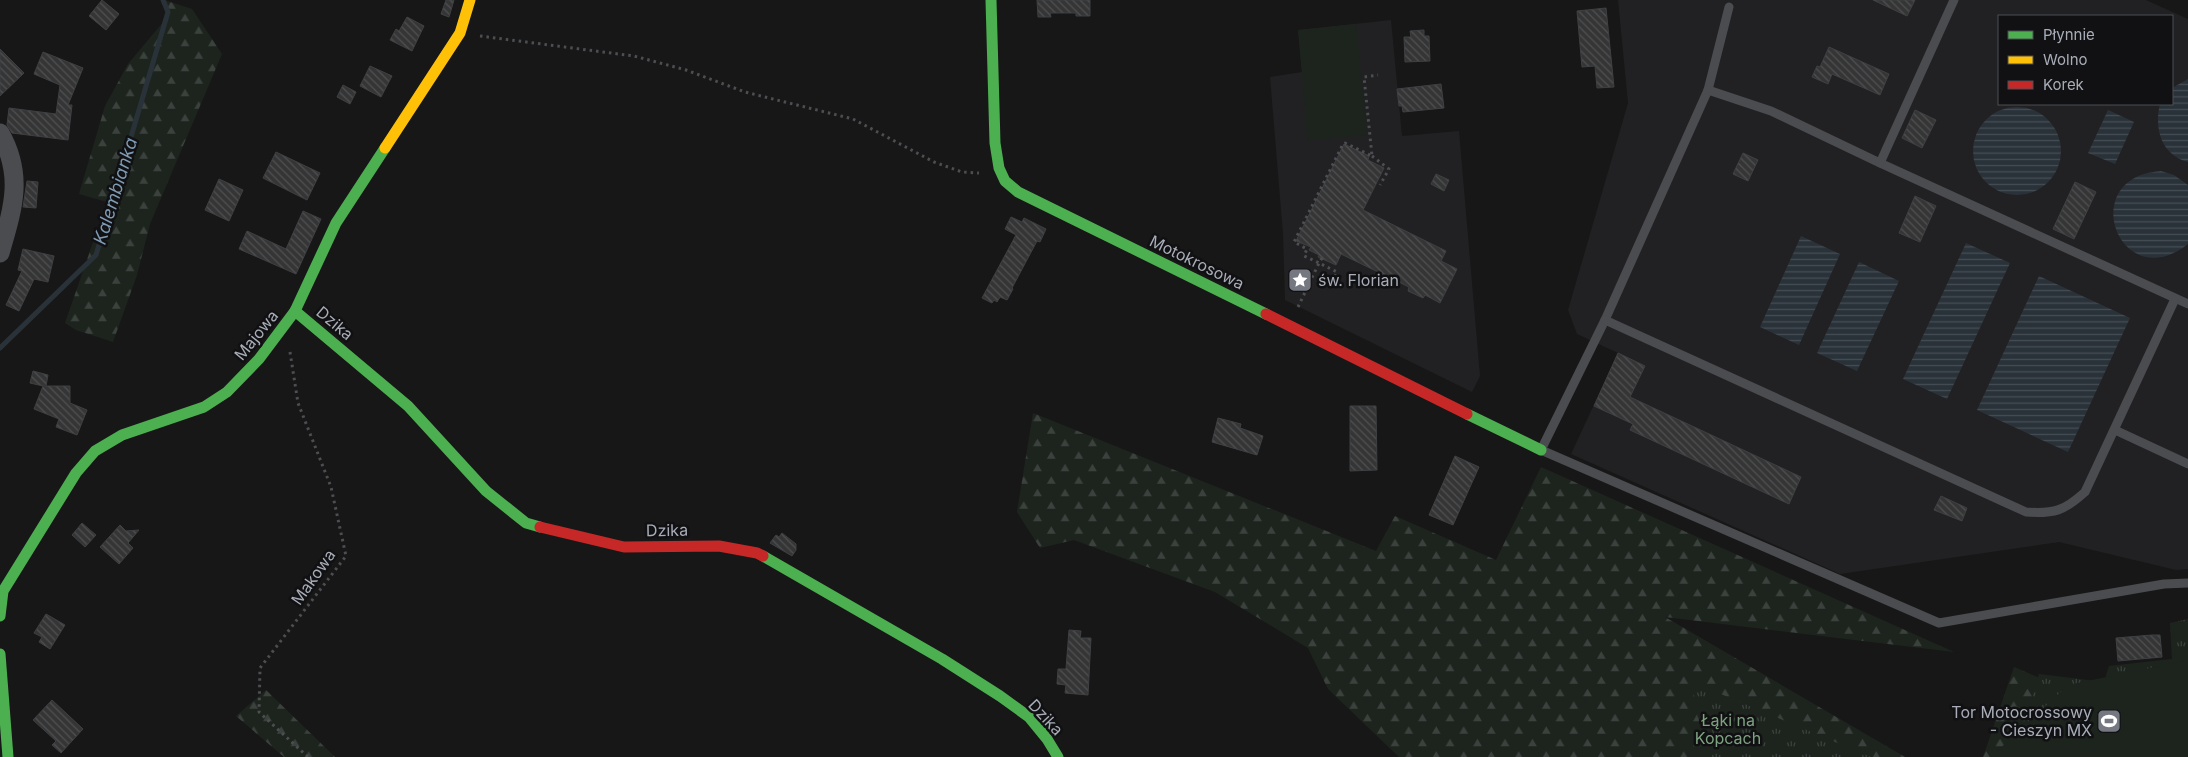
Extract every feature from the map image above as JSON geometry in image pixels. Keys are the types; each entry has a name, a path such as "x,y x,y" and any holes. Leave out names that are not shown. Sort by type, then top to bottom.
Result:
{"street":[{"name":"Majowa","path":"0,616 1,591 76,473 90,456 108,441 138,428 192,412 217,400 242,377 286,324 295,311 336,223 460,33 470,0"},
{"name":"Motokrosowa","path":"991,0 995,143 999,168 1005,181 1018,192 1540,450"},
{"path":"0,133 13,164 16,188 13,208 0,253"},
{"name":"Dzika","path":"295,311 408,406 486,491 526,524 624,547 719,546 757,553 942,659 1000,696 1028,717 1047,739 1058,757"},
{"path":"0,654 8,757"}],"lane":[{"path":"1880,164 1954,0"},
{"path":"1729,7 1708,90 1605,320 1540,450 1938,623 2164,584 2188,583"},
{"path":"1708,90 1770,111 1880,164 2188,304"},
{"path":"1605,320 2026,512 2057,512 2085,492 2176,299"},
{"path":"2115,430 2188,464"}],"path":[{"path":"460,33 634,56 686,70 745,92 853,119 934,162 962,172 980,173 999,168"},
{"path":"1372,156 1364,77 1378,75"},
{"path":"1331,285 1337,272 1304,256 1307,249 1294,242 1343,144 1345,143 1372,156 1389,169 1380,185"},
{"path":"1289,326 1322,258"},
{"name":"Makowa","path":"286,324 298,403 331,487 346,556 260,668 259,712 308,757"}],"shaded area":[{"path":"1618,0 2146,0 2188,19 2188,569 2176,570 2059,542 1840,574 1571,454 1618,353 1577,334 1568,310 1628,103"},
{"path":"1391,20 1402,136 1459,131 1480,376 1472,392 1285,300 1283,234 1270,77 1302,72 1298,30"},
{"path":"2188,79 2188,162 2171,153 2166,147 2159,131 2158,113 2160,105 2173,105 2173,87"},
{"path":"2017,107 2034,111 2048,120 2057,134 2061,151 2057,168 2048,182 2034,191 2017,195 2000,191 1986,182 1977,168 1973,151 1977,134 1986,120 2000,111"},
{"path":"2108,110 2134,122 2115,164 2088,153"},
{"path":"2161,171 2174,175 2188,185 2188,244 2164,257 2143,256 2127,246 2116,230 2113,211 2119,193 2134,178"},
{"path":"1801,236 1840,254 1799,345 1760,327"},
{"path":"1966,243 2010,263 1947,399 1903,379"},
{"path":"1859,262 1899,281 1857,371 1817,353"},
{"path":"2039,276 2130,318 2068,452 1977,410"}],"green space":[{"path":"164,0 192,9 222,54 150,224 137,275 113,342 76,330 65,323 107,202 79,194 105,106 128,64 170,14"},
{"path":"1356,24 1367,135 1308,141 1298,30"},
{"path":"1033,413 1376,551 1395,516 1496,560 1541,467 1954,652 1665,617 1905,757 1399,757 1328,689 1308,648 1215,592 1074,540 1040,548 1017,512"},
{"name":"Tor Motocrossowy - Cieszyn MX","path":"2188,619 2188,757 2014,757 2039,674 2104,682 2109,666 2172,659 2170,623"},
{"name":"Tor Motocrossowy - Cieszyn MX","path":"2188,660 2188,757 1991,757 2068,685"},
{"path":"2014,667 2080,695 2071,757 1983,757"},
{"name":"Łąki na Kopcach","path":"1692,682 1871,757 1699,757 1700,732"},
{"path":"266,690 335,757 284,757 236,716"}],"building":[{"path":"102,0 119,14 106,30 89,16"},
{"path":"446,0 454,0 449,17 441,14"},
{"path":"1037,0 1090,0 1090,16 1076,16 1076,13 1050,13 1051,17 1038,17"},
{"path":"1873,0 1915,0 1907,16"},
{"path":"1606,8 1614,87 1597,88 1595,66 1582,67 1577,11"},
{"path":"407,17 424,26 412,51 390,40 396,29 399,31"},
{"path":"1424,30 1424,36 1429,36 1430,61 1405,62 1404,37 1411,37 1410,31"},
{"path":"1829,47 1889,74 1880,95 1832,74 1828,84 1812,77 1817,66 1820,67"},
{"path":"0,49 24,73 0,96"},
{"path":"43,52 83,68 68,105 72,105 68,140 12,133 7,125 9,108 56,114 60,85 34,74"},
{"path":"370,66 392,76 381,97 360,86"},
{"path":"1441,84 1444,108 1403,112 1402,106 1399,106 1397,89"},
{"path":"343,85 356,92 350,104 337,97"},
{"path":"1915,110 1936,120 1922,148 1902,138"},
{"path":"1344,144 1369,156 1368,160 1384,168 1363,210 1446,251 1441,261 1457,269 1440,303 1425,295 1423,298 1408,291 1409,287 1341,254 1336,265 1318,257 1319,255 1309,250 1311,247 1296,241"},
{"path":"276,152 320,173 307,200 263,178"},
{"path":"1743,153 1758,160 1748,181 1733,174"},
{"path":"1436,174 1449,180 1444,191 1431,184"},
{"path":"219,179 243,190 229,221 205,210"},
{"path":"27,181 38,182 36,208 23,207"},
{"path":"2075,182 2096,192 2074,239 2053,229"},
{"path":"1915,196 1936,206 1920,242 1899,233"},
{"path":"303,211 321,219 296,274 239,249 247,231 286,249"},
{"path":"1011,217 1022,222 1024,218 1046,229 1040,242 1037,241 1007,300 1000,297 997,302 994,300 992,303 982,298 1016,235 1005,229"},
{"path":"23,249 54,256 48,282 34,279 19,311 6,305 22,271 18,270"},
{"path":"1618,353 1645,366 1630,397 1801,477 1789,504 1630,430 1633,424 1594,406"},
{"path":"33,371 48,375 46,386 70,386 70,403 87,410 77,435 56,427 59,419 34,409 43,386 30,383"},
{"path":"1350,406 1376,406 1377,470 1350,471"},
{"path":"1218,418 1241,424 1240,428 1263,436 1257,455 1212,442"},
{"path":"1455,456 1479,467 1453,525 1429,515"},
{"path":"1941,496 1967,508 1962,521 1934,510"},
{"path":"82,523 96,535 85,547 72,535"},
{"path":"120,525 126,531 139,530 128,543 133,548 119,564 100,547"},
{"path":"782,533 796,544 796,550 792,556 770,543 776,535 779,537"},
{"path":"46,614 65,625 50,649 39,642 42,637 34,633"},
{"path":"1069,630 1081,631 1080,638 1091,638 1088,695 1065,693 1066,685 1057,684 1058,669 1066,669"},
{"path":"2160,635 2162,657 2118,661 2116,638"},
{"path":"52,700 83,729 61,753 52,745 56,741 33,720"}],"waterway":[{"name":"Kalembianka","path":"0,348 96,255 168,12 163,0"}],"traffic: fast":[{"path":"991,0 995,143 999,168 1005,181 1018,192 1266,314"},
{"path":"0,616 3,591 76,473 95,451 122,435 204,407 227,392 259,359 295,311 336,223 385,148"},
{"path":"295,311 408,406 486,491 526,523 540,527"},
{"path":"1467,414 1541,450"},
{"path":"763,556 942,659 1000,696 1029,717 1047,739 1058,757"},
{"path":"0,654 8,757"}],"traffic: slow":[{"path":"385,148 460,33 470,0"}],"traffic: jam":[{"path":"1266,314 1467,414"},
{"path":"540,527 624,547 719,546 757,553 763,556"}],"place":[{"name":"św. Florian","path":"1300,280"},
{"name":"Tor Motocrossowy - Cieszyn MX","path":"2109,721"}]}
